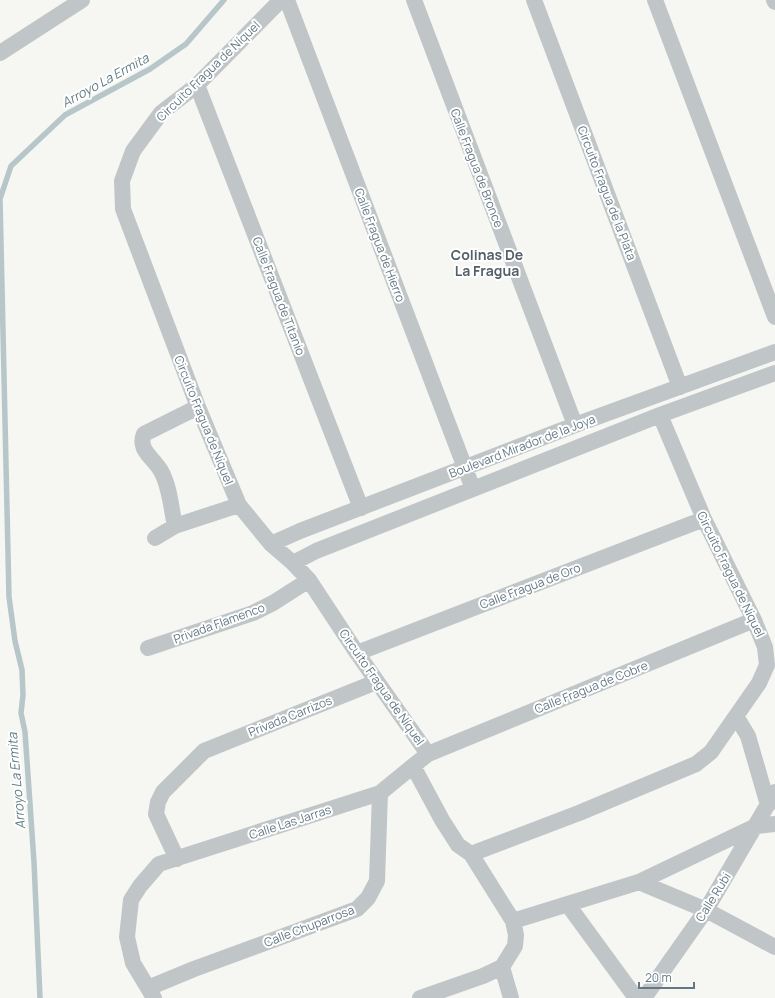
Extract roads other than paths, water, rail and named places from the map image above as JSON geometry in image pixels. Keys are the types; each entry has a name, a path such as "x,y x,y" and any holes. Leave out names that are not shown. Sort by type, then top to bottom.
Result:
{"street":[{"path":"0,53 82,0"},
{"name":"Circuito Fragua de Níquel","path":"281,0 197,85 161,113 134,151 122,181 123,209 198,407 239,505 272,544 293,563 308,580 376,682 428,754 413,766"},
{"name":"Calle Fragua de Hierro","path":"287,0 473,489"},
{"name":"Calle Fragua de Bronce","path":"414,0 575,425"},
{"name":"Circuito Fragua de la Plata","path":"534,0 680,387"},
{"path":"655,0 775,317"},
{"name":"Calle Fragua de Titanio","path":"197,85 361,508"},
{"name":"Boulevard Mirador de la Joya","path":"272,544 575,425 775,352"},
{"name":"Boulevard Mirador de la Joya","path":"293,563 316,551 660,415 775,373"},
{"path":"175,526 164,476 154,460 142,447 141,441 144,434 198,407"},
{"name":"Circuito Fragua de Níquel","path":"471,854 579,813 696,764 711,752 759,683 767,665 765,647 754,620 704,519 660,415"},
{"path":"155,538 175,526 239,505"},
{"name":"Calle Fragua de Oro","path":"357,653 704,519"},
{"name":"Privada Flamenco","path":"148,648 253,612 273,603 308,580"},
{"name":"Calle Fragua de Cobre","path":"428,754 754,620"},
{"name":"Privada Carrizos","path":"177,859 156,814 158,802 163,792 204,751 376,682"},
{"path":"736,716 748,736 771,799"},
{"path":"413,766 442,820 458,845 471,854 513,921 516,935 515,946 502,967 483,976 420,998"},
{"name":"Calle Las Jarras","path":"151,993 132,963 127,937 131,900 140,886 159,864 380,793 413,766"},
{"name":"Calle Chuparrosa","path":"151,993 202,966 357,909 368,898 377,881 380,793"},
{"name":"Calle Rubi","path":"644,998 706,910 771,799"},
{"path":"513,921 639,882 756,826 775,824"},
{"path":"639,882 706,910 775,947"},
{"path":"568,905 636,998"},
{"path":"502,967 511,998"}],"waterway":[{"name":"Arroyo La Ermita","path":"40,998 34,862 25,732 21,713 23,695 22,670 15,641 9,597 0,199 11,166 65,115 150,69 186,44 224,0"}],"district":[{"name":"Colinas De La Fragua","path":"487,262"}]}
